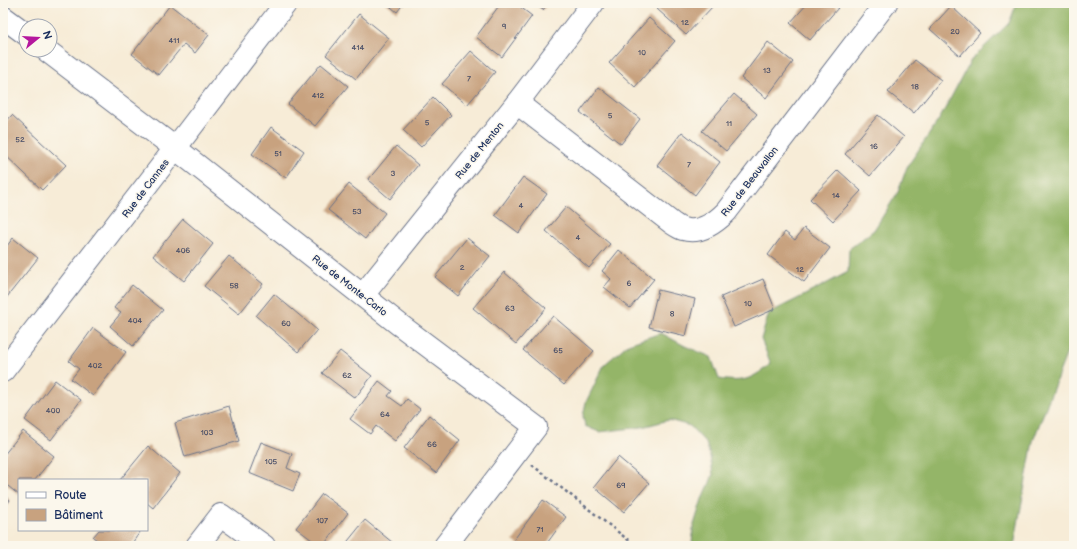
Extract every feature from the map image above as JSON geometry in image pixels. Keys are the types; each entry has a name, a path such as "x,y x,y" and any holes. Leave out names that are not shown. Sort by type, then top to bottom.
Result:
{"street":[{"name":"Rue de Cannes","path":"3,372 286,3"},
{"name":"Rue de Menton","path":"363,295 517,103 593,3"},
{"name":"Rue de Beauvallon","path":"517,103 672,223 683,229 694,230 706,227 717,221 726,212 886,3"},
{"path":"3,17 18,28"},
{"name":"Rue de Monte-Carlo","path":"56,58 159,138 175,148 456,368 536,427 445,546"},
{"path":"197,546 221,515 264,546"}],"path":[{"path":"516,453 636,546"}],"green space":[{"path":"1017,3 1074,3 1074,334 1033,441 1014,546 692,546 693,528 702,499 713,474 706,443 690,426 669,420 642,427 599,432 585,426 583,416 586,402 604,365 628,344 661,333 685,346 711,357 719,379 747,379 771,364 761,339 769,313 848,272 849,249 874,230 898,192 907,167 940,118 971,60 1009,23"}],"building":[{"path":"386,3 404,3 397,12"},
{"path":"501,3 515,3 532,16 502,57 476,37"},
{"path":"533,3 548,3 543,10"},
{"path":"662,3 709,3 713,6 686,35 657,9"},
{"path":"808,3 832,3 838,8 810,40 790,23"},
{"path":"170,5 209,35 195,53 184,44 159,75 132,54"},
{"path":"951,6 980,33 960,56 930,29"},
{"path":"359,14 389,38 356,79 326,55"},
{"path":"649,18 675,41 635,87 609,63"},
{"path":"768,42 793,62 766,98 741,78"},
{"path":"471,51 495,72 467,105 442,84"},
{"path":"915,60 941,80 914,113 888,92"},
{"path":"321,64 348,86 315,126 288,104"},
{"path":"599,87 640,119 621,144 580,112"},
{"path":"734,94 757,114 726,151 702,131"},
{"path":"433,97 451,115 421,147 403,130"},
{"path":"12,115 66,165 42,190 3,153 3,125"},
{"path":"878,115 904,137 870,176 845,154"},
{"path":"271,127 304,151 286,178 252,154"},
{"path":"682,132 720,162 695,195 657,165"},
{"path":"396,146 418,165 390,199 368,180"},
{"path":"838,170 861,191 833,221 810,199"},
{"path":"523,177 547,194 519,233 495,215"},
{"path":"349,184 385,213 365,239 328,210"},
{"path":"566,207 610,244 589,268 546,231"},
{"path":"183,219 213,244 184,281 153,256"},
{"path":"804,228 830,248 804,282 768,255 785,232 795,240"},
{"path":"13,238 38,258 3,302 3,251"},
{"path":"467,238 490,256 458,296 435,277"},
{"path":"619,250 654,279 630,308 604,287 611,279 602,271"},
{"path":"229,256 263,284 239,314 204,286"},
{"path":"504,272 546,308 516,344 473,308"},
{"path":"763,279 775,309 734,327 721,297"},
{"path":"132,285 163,310 133,346 110,326 121,313 114,308"},
{"path":"658,290 695,299 686,336 649,327"},
{"path":"274,294 317,330 298,352 256,316"},
{"path":"553,316 594,351 564,385 523,350"},
{"path":"93,328 126,352 93,396 71,379 79,369 69,361"},
{"path":"340,351 372,376 355,398 322,373"},
{"path":"55,380 81,400 51,440 25,420"},
{"path":"379,381 392,391 388,396 402,406 407,399 420,409 395,441 376,426 370,434 350,419"},
{"path":"229,406 239,441 185,457 175,423"},
{"path":"429,415 460,440 436,473 404,448"},
{"path":"23,431 54,456 36,479 18,479 18,494 3,482 3,456"},
{"path":"261,442 292,454 287,468 300,474 293,491 249,473"},
{"path":"148,446 180,473 153,508 148,504 148,479 121,479"},
{"path":"618,457 649,483 624,512 594,487"},
{"path":"322,494 348,513 323,546 320,546 296,528"},
{"path":"3,495 10,500 3,510"},
{"path":"543,500 566,517 545,546 521,546 513,541"},
{"path":"365,520 393,543 391,546 344,546"},
{"path":"98,531 140,532 130,546 105,546 93,537"}]}
